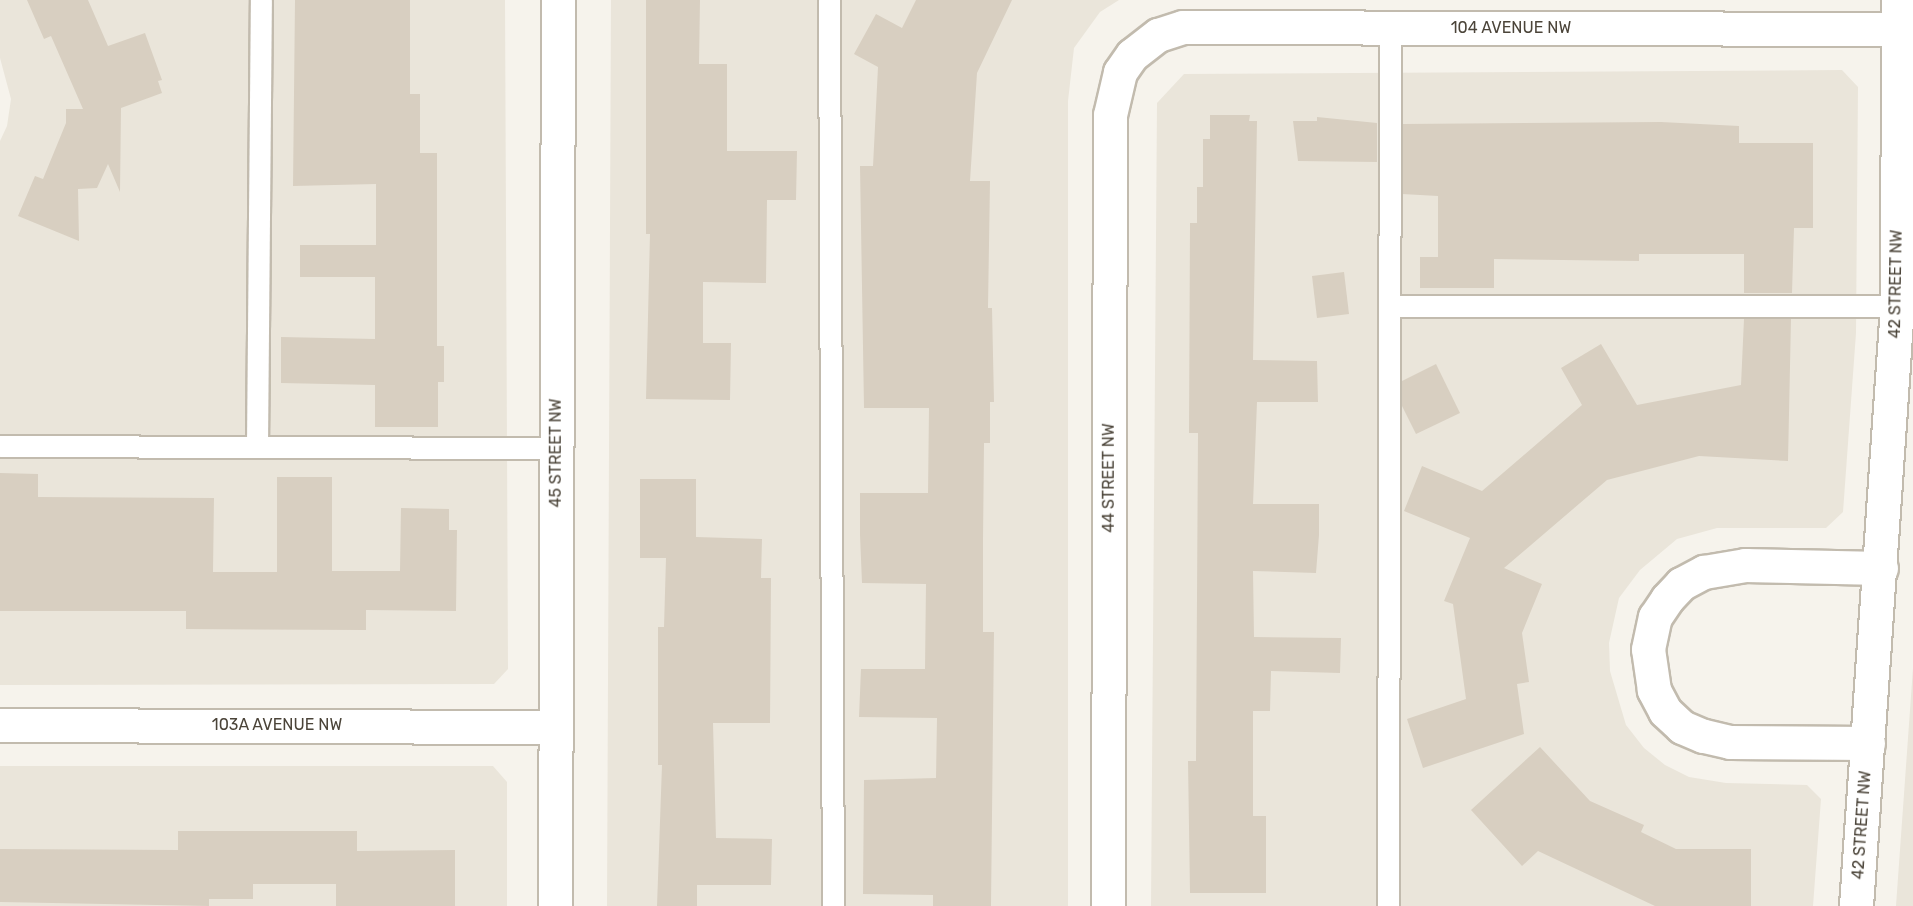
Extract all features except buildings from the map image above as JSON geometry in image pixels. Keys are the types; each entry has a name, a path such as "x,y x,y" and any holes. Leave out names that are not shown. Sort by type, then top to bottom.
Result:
{"street":[{"name":"45 STREET NW","path":"555,906 558,0"},
{"name":"104 AVENUE NW","path":"1132,55 1158,35 1183,27 1390,27 1898,15"},
{"name":"42 STREET NW","path":"1856,906 1881,568 1897,306 1898,15"},
{"name":"44 STREET NW","path":"1108,906 1110,115 1120,72 1132,55"},
{"path":"1868,743 1730,742 1702,736 1682,727 1665,711 1654,690 1648,649 1655,616 1667,599 1681,584 1704,572 1744,565 1881,568"},
{"name":"103A AVENUE NW","path":"0,725 555,727"}],"lane":[{"path":"256,446 261,0"},
{"path":"830,0 833,906"},
{"path":"1388,906 1390,27"},
{"path":"1390,306 1897,306"},
{"path":"0,446 556,448"}],"shaded area":[{"path":"0,0 505,0 508,669 494,684 0,685 0,141 7,126 11,99 0,58"},
{"path":"611,0 1119,0 1100,12 1074,48 1068,101 1068,906 607,906"},
{"path":"1842,70 1858,87 1856,333 1843,512 1826,528 1717,528 1677,539 1640,570 1619,598 1609,643 1610,671 1626,725 1644,748 1665,765 1689,777 1726,783 1807,785 1821,799 1813,906 1151,906 1157,103 1184,74"},
{"path":"1913,668 1913,906 1896,906"},
{"path":"0,766 493,766 507,782 507,906 0,906"}]}
